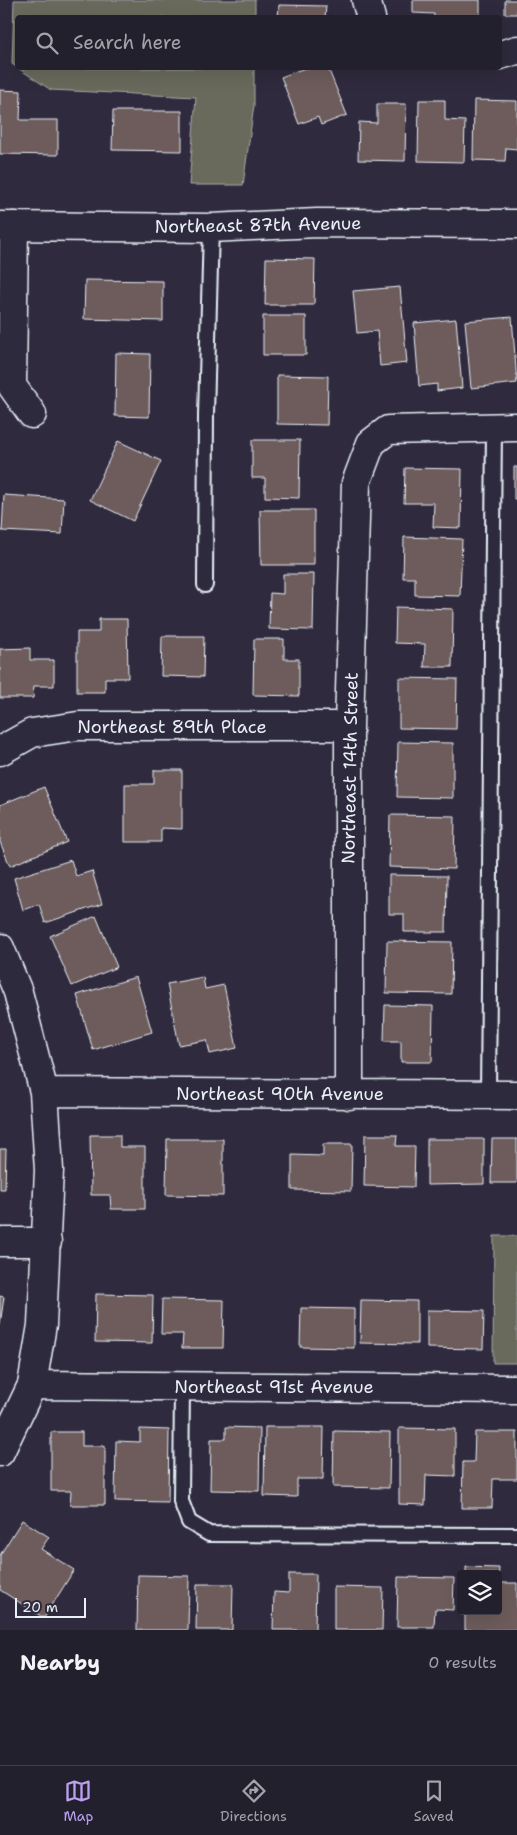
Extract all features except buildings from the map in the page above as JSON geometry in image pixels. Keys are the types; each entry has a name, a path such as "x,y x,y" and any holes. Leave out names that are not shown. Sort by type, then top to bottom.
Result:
{"street":[{"path":"502,54 517,50"},
{"name":"Northeast 87th Avenue","path":"7,226 210,228 317,223 517,224"},
{"path":"7,226 12,386 32,414"},
{"name":"Northeast 14th Street","path":"349,1095 349,726 356,483 371,443 388,430 505,427"},
{"name":"Northeast 89th Place","path":"0,751 32,733 78,726 349,726"},
{"path":"0,948 18,992 44,1092 49,1170 42,1325 32,1385 0,1452"},
{"name":"Northeast 90th Avenue","path":"44,1092 517,1095"},
{"path":"0,1242 47,1242"},
{"name":"Northeast 91st Avenue","path":"32,1385 517,1389"}],"lane":[{"path":"205,585 210,228"},
{"path":"488,1095 505,427"},
{"path":"182,1386 181,1501 189,1522 209,1534 517,1535"}],"green space":[{"path":"14,0 255,0 255,15 15,15 15,66 12,64"},
{"path":"21,70 254,70 254,105 243,185 189,185 196,97 51,90"},
{"path":"494,1236 517,1236 517,1363 493,1363"}]}
